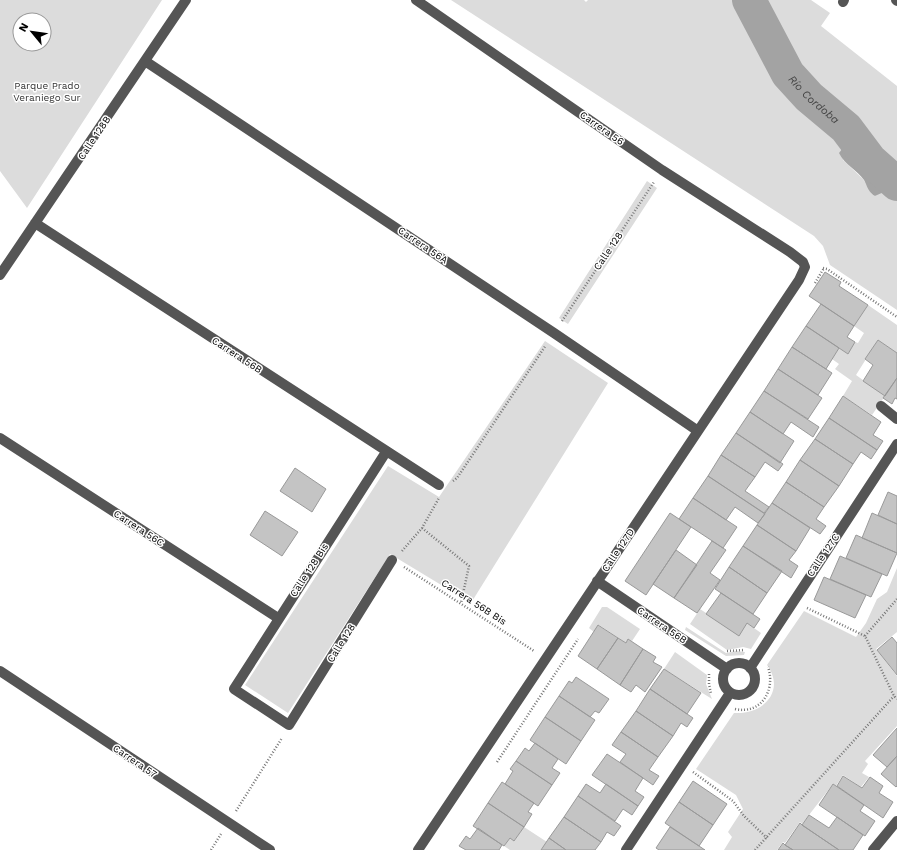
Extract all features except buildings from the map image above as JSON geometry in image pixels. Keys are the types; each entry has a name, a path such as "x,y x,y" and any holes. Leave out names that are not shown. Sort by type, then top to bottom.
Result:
{"street":[{"name":"Calle 128B","path":"0,274 146,62 186,0"},
{"name":"Carrera 56","path":"416,0 662,170 799,257 805,267"},
{"name":"Carrera 56A","path":"146,62 554,332 698,431"},
{"name":"Carrera 56B","path":"35,223 439,485"},
{"name":"Calle 127D","path":"418,850 799,280 805,267"},
{"path":"881,406 897,419"},
{"name":"Carrera 56C","path":"0,438 278,618"},
{"name":"Calle 127C","path":"750,668 792,601 897,444"},
{"name":"Calle 128 Bis","path":"289,725 234,689 278,618 386,452"},
{"name":"Calle 128","path":"289,725 392,560"},
{"name":"Carrera 56B","path":"597,581 727,669"},
{"path":"736,664 741,664 750,668 754,674 753,687 749,691 740,695 730,693 726,689 723,679 727,669 736,664"},
{"name":"Carrera 57","path":"0,671 270,850"},
{"path":"626,850 730,693"},
{"path":"873,850 897,821"}],"path":[{"name":"Calle 128","path":"439,485 449,484 457,478 662,170"},
{"path":"805,267 827,269 897,317"},
{"path":"392,560 422,528 439,497 439,485"},
{"path":"422,528 469,566 461,603"},
{"name":"Carrera 56B Bis","path":"392,560 546,659"},
{"path":"865,636 897,600"},
{"path":"792,601 865,636 894,696 897,699"},
{"path":"755,850 894,696"},
{"path":"211,850 289,725"},
{"path":"682,766 732,801 744,816 767,838"}],"green space":[{"name":"Parque Prado Veraniego Sur","path":"0,0 162,0 27,208 0,171"},
{"path":"451,0 584,0 586,2 588,0 811,0 830,13 821,26 897,86 897,310 830,265 823,246 814,236","holes":["848,145 876,169 890,187 875,196 872,194 863,179 843,160"]},
{"path":"647,181 657,188 568,324 559,318"},
{"path":"868,305 897,325 897,353 878,340 856,375 885,396 872,415 843,396 852,381 835,369 839,364 832,359 839,348 848,354 855,342 858,343 864,333 854,326"},
{"path":"545,341 608,383 471,603 390,554 288,713 245,685 388,466 439,497"},
{"path":"897,568 897,632 876,649 897,676 897,726 865,761 868,764 862,773 869,777 861,787 843,775 836,786 833,784 802,824 800,822 785,843 783,842 777,850 724,850 732,837 728,832 743,809 736,795 696,769 734,713 745,713 754,710 762,706 768,700 773,692 774,684 772,675 767,665 804,611 856,637 866,623 877,599 887,592"},
{"path":"602,607 607,607 640,629 632,641 628,639 626,643 599,625 594,632 589,628"},
{"path":"700,609 739,635 747,623 761,633 751,649 743,647 727,650 690,624"},
{"path":"686,627 726,653 736,651 745,652 744,655 726,656 685,630"},
{"path":"675,652 707,675 706,684 712,699 664,669"},
{"path":"524,827 547,842 541,850 510,850 504,846 510,838 515,840"}],"shaded area":[{"path":"848,144 860,153 881,175 890,187 886,191 875,196 873,195 861,176 844,161 839,153"}],"waterway":[{"name":"Río Cordoba","path":"749,0 788,74 809,97 846,128 870,160 897,184"}]}
